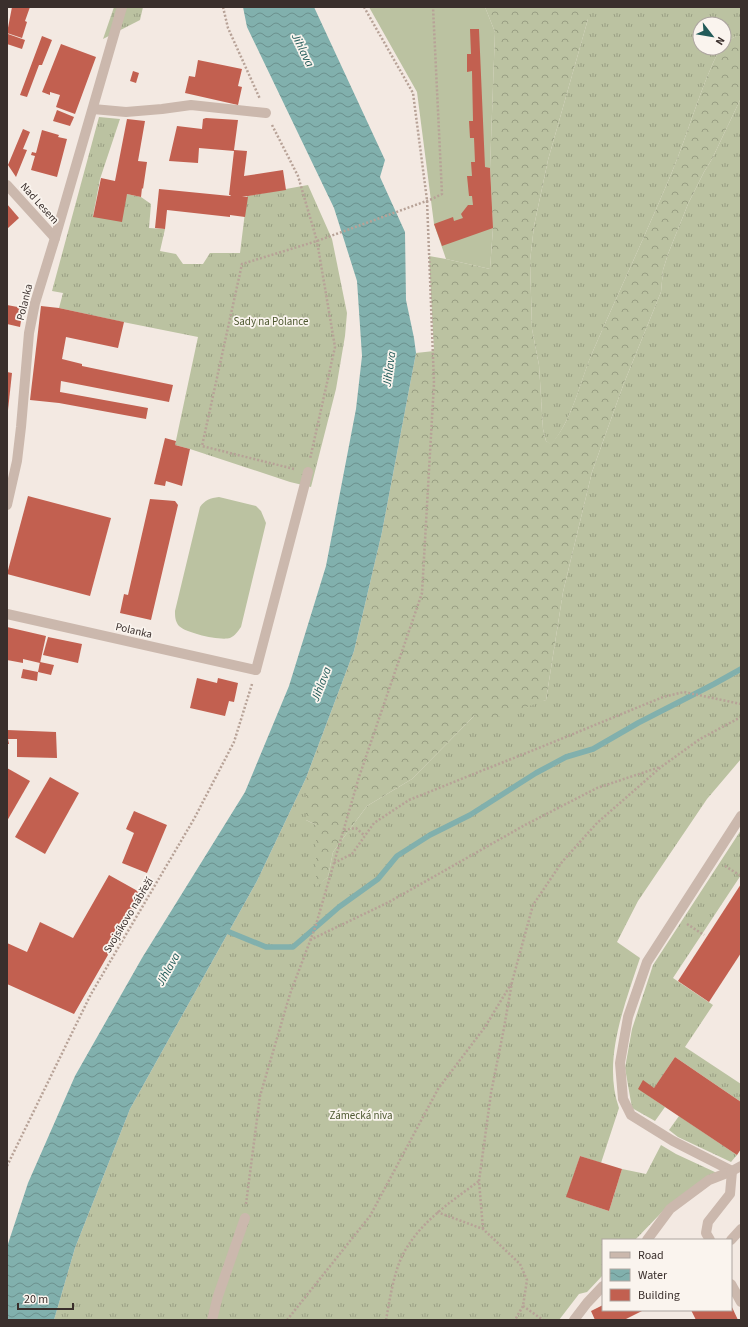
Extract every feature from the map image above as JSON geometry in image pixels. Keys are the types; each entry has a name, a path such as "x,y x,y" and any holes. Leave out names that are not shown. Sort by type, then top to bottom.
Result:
{"street":[{"name":"Polanka","path":"7,505 18,455 29,333 35,303 122,7"},
{"path":"92,109 126,112 191,105 266,113"},
{"name":"Nad Lesem","path":"7,185 55,238"},
{"path":"256,670 308,472"},
{"name":"Polanka","path":"7,614 256,670"},
{"path":"737,1169 673,1141 632,1115 623,1099 620,1063 628,1017 647,962 741,816"},
{"path":"649,1239 670,1209 709,1180 737,1169"},
{"path":"709,1239 706,1233 708,1222 730,1194 737,1169"},
{"path":"212,1320 218,1296 244,1218"},
{"path":"732,1239 741,1229"},
{"path":"732,1286 741,1302"},
{"path":"574,1320 602,1287"}],"path":[{"path":"244,1218 260,1096 290,994 315,928 359,778 422,593 434,383 427,200 413,93 364,7"},
{"path":"317,241 335,347 308,472 202,446 242,264 317,241 442,194 433,7"},
{"name":"Svojsíkovo nábřeží","path":"7,1166 91,994 194,819 234,742 256,670"},
{"path":"334,863 352,854 374,823 408,800 556,742 663,697 684,692 741,704"},
{"path":"484,1229 479,1181 491,1093 512,982 533,905 547,882 562,862 597,823 662,767 700,739 741,717"},
{"path":"310,940 389,902 525,825 597,788 662,767"},
{"path":"344,830 356,828 365,836"},
{"path":"713,858 741,876"},
{"path":"676,918 704,935"},
{"path":"287,1320 370,1216 438,1089 485,1027 512,982"},
{"path":"386,1320 395,1278 405,1250 416,1234 436,1212 479,1181"},
{"path":"436,1212 484,1229 520,1264 528,1280 523,1306 515,1320"},
{"path":"523,1306 543,1320"}],"green space":[{"path":"114,7 143,7 140,20 103,39"},
{"path":"369,7 485,7 495,32 490,168 493,228 490,269 446,259 434,224 417,92"},
{"path":"485,7 588,7 588,19 548,160 534,226 530,261 532,329 539,365 543,429 546,441 551,444 559,434 571,412 588,362 672,172 713,63 716,56 732,56 732,38 736,36 741,36 741,98 712,159 688,204 668,254 663,270 661,292 624,383 592,472 563,592 546,700 485,722 474,716 412,779 367,806 333,852 328,877 316,887 316,825 306,820 306,778 354,651 382,532 416,353 434,351 429,256 490,269 493,228 490,168 495,32"},
{"path":"588,7 741,7 741,36 736,36 732,38 732,16 692,16 692,56 716,56 706,78 672,172 593,351 571,412 559,435 551,445 546,441 543,429 539,365 532,329 530,261 534,226 548,160 588,19"},
{"name":"Zámecká niva","path":"741,98 741,759 707,799 638,901 617,942 640,958 622,1013 614,1052 614,1090 619,1108 601,1163 580,1156 567,1197 609,1211 622,1169 646,1174 661,1145 676,1154 717,1173 663,1211 636,1239 602,1239 602,1276 587,1292 579,1294 559,1320 54,1320 75,1248 130,1109 257,881 306,778 306,820 316,825 316,886 328,877 333,852 367,806 412,779 474,716 546,700 563,592 592,472 624,383 661,292 663,270 668,254 688,204 712,159"},
{"name":"Sady na Polance","path":"99,117 120,119 100,179 93,216 127,194 141,197 151,204 149,228 165,229 160,251 176,254 183,264 203,264 210,253 240,253 247,196 308,185 332,239 347,313 345,336 336,389 311,487 290,482 175,445 198,337 59,308 63,293 52,291"},
{"path":"219,497 256,506 261,511 266,523 241,627 233,636 225,639 203,636 183,629 179,626 175,615 200,507 208,500"},
{"path":"741,830 741,875 673,978 713,1005 685,1047 741,1084 741,1102 675,1057 649,1096 665,1107 655,1121 632,1108 625,1068 632,1029 653,965"},
{"path":"679,1116 737,1155 731,1162 678,1137 669,1130"}],"water":[{"name":"Jihlava","path":"243,7 314,7 385,160 380,177 405,232 406,300 416,353 382,532 354,651 306,778 257,881 130,1109 75,1248 54,1320 7,1320 7,1247 28,1183 75,1076 142,958 245,792 289,686 326,566 356,409 362,356 357,281 334,208 247,27"}],"building":[{"path":"12,7 30,7 25,21 27,22 22,38 7,33"},
{"path":"470,29 479,29 485,167 490,168 493,228 442,246 434,224 453,217 454,221 463,218 461,214 468,205 473,205 472,196 469,196 467,176 472,176 471,162 475,162 474,138 470,138 469,121 473,121 472,71 467,72 467,54 471,54"},
{"path":"8,34 25,40 22,49 7,44"},
{"path":"42,36 52,40 42,65 39,65 27,97 20,95"},
{"path":"61,44 96,57 75,114 56,107 60,95 50,92 50,95 42,92"},
{"path":"198,60 242,69 238,86 242,87 238,105 185,93 189,76 195,77"},
{"path":"133,71 139,73 136,83 130,81"},
{"path":"57,110 74,117 70,126 53,121"},
{"path":"127,119 145,121 138,161 147,162 141,197 127,194 122,222 93,217 101,178 115,181"},
{"path":"203,119 238,120 234,150 247,151 244,176 283,170 286,190 242,197 248,197 245,217 230,215 230,217 167,210 165,229 155,228 159,189 230,196 231,195 229,195 234,151 199,148 198,163 169,161 177,126 202,129"},
{"path":"23,129 30,132 23,149 27,150 16,177 8,165"},
{"path":"42,130 67,139 57,177 31,170 35,156 31,155 32,152 36,153"},
{"path":"7,204 19,218 7,229"},
{"path":"7,305 23,308 20,327 7,324"},
{"path":"41,306 59,308 124,322 118,348 66,337 62,359 82,364 82,366 173,385 169,402 61,381 60,392 148,408 146,419 59,403 30,400"},
{"path":"7,372 12,373 8,410 7,410"},
{"path":"165,438 176,441 175,445 190,449 182,486 166,481 165,486 154,484"},
{"path":"28,496 111,518 90,596 7,574"},
{"path":"150,499 175,501 178,505 151,620 120,613 124,594 128,595"},
{"path":"7,627 46,636 40,663 23,659 23,663 7,660"},
{"path":"48,637 82,644 78,663 43,655"},
{"path":"40,662 54,665 51,675 38,672"},
{"path":"23,669 38,672 37,681 21,678"},
{"path":"197,678 217,683 218,678 238,683 234,702 229,701 225,716 190,708"},
{"path":"7,730 56,732 57,758 17,757 17,739 8,739 9,744 7,744"},
{"path":"7,768 30,781 7,821"},
{"path":"50,777 79,793 45,854 15,837"},
{"path":"134,811 167,825 147,873 122,863 134,833 126,829"},
{"path":"109,875 143,894 74,1014 7,984 7,943 27,952 40,922 73,938"},
{"path":"741,884 741,953 709,1002 678,981"},
{"path":"675,1057 741,1102 741,1149 737,1155 638,1089 643,1080 654,1088"},
{"path":"580,1156 622,1169 609,1211 566,1197"},
{"path":"602,1306 602,1311 642,1311 624,1320 595,1320 591,1311"},
{"path":"732,1307 738,1320 696,1320 692,1311 732,1311"}],"waterway":[{"path":"222,929 266,947 293,947 339,907 378,879 397,856 430,835 470,815 536,773 566,757 593,749 638,723 741,669"}]}
